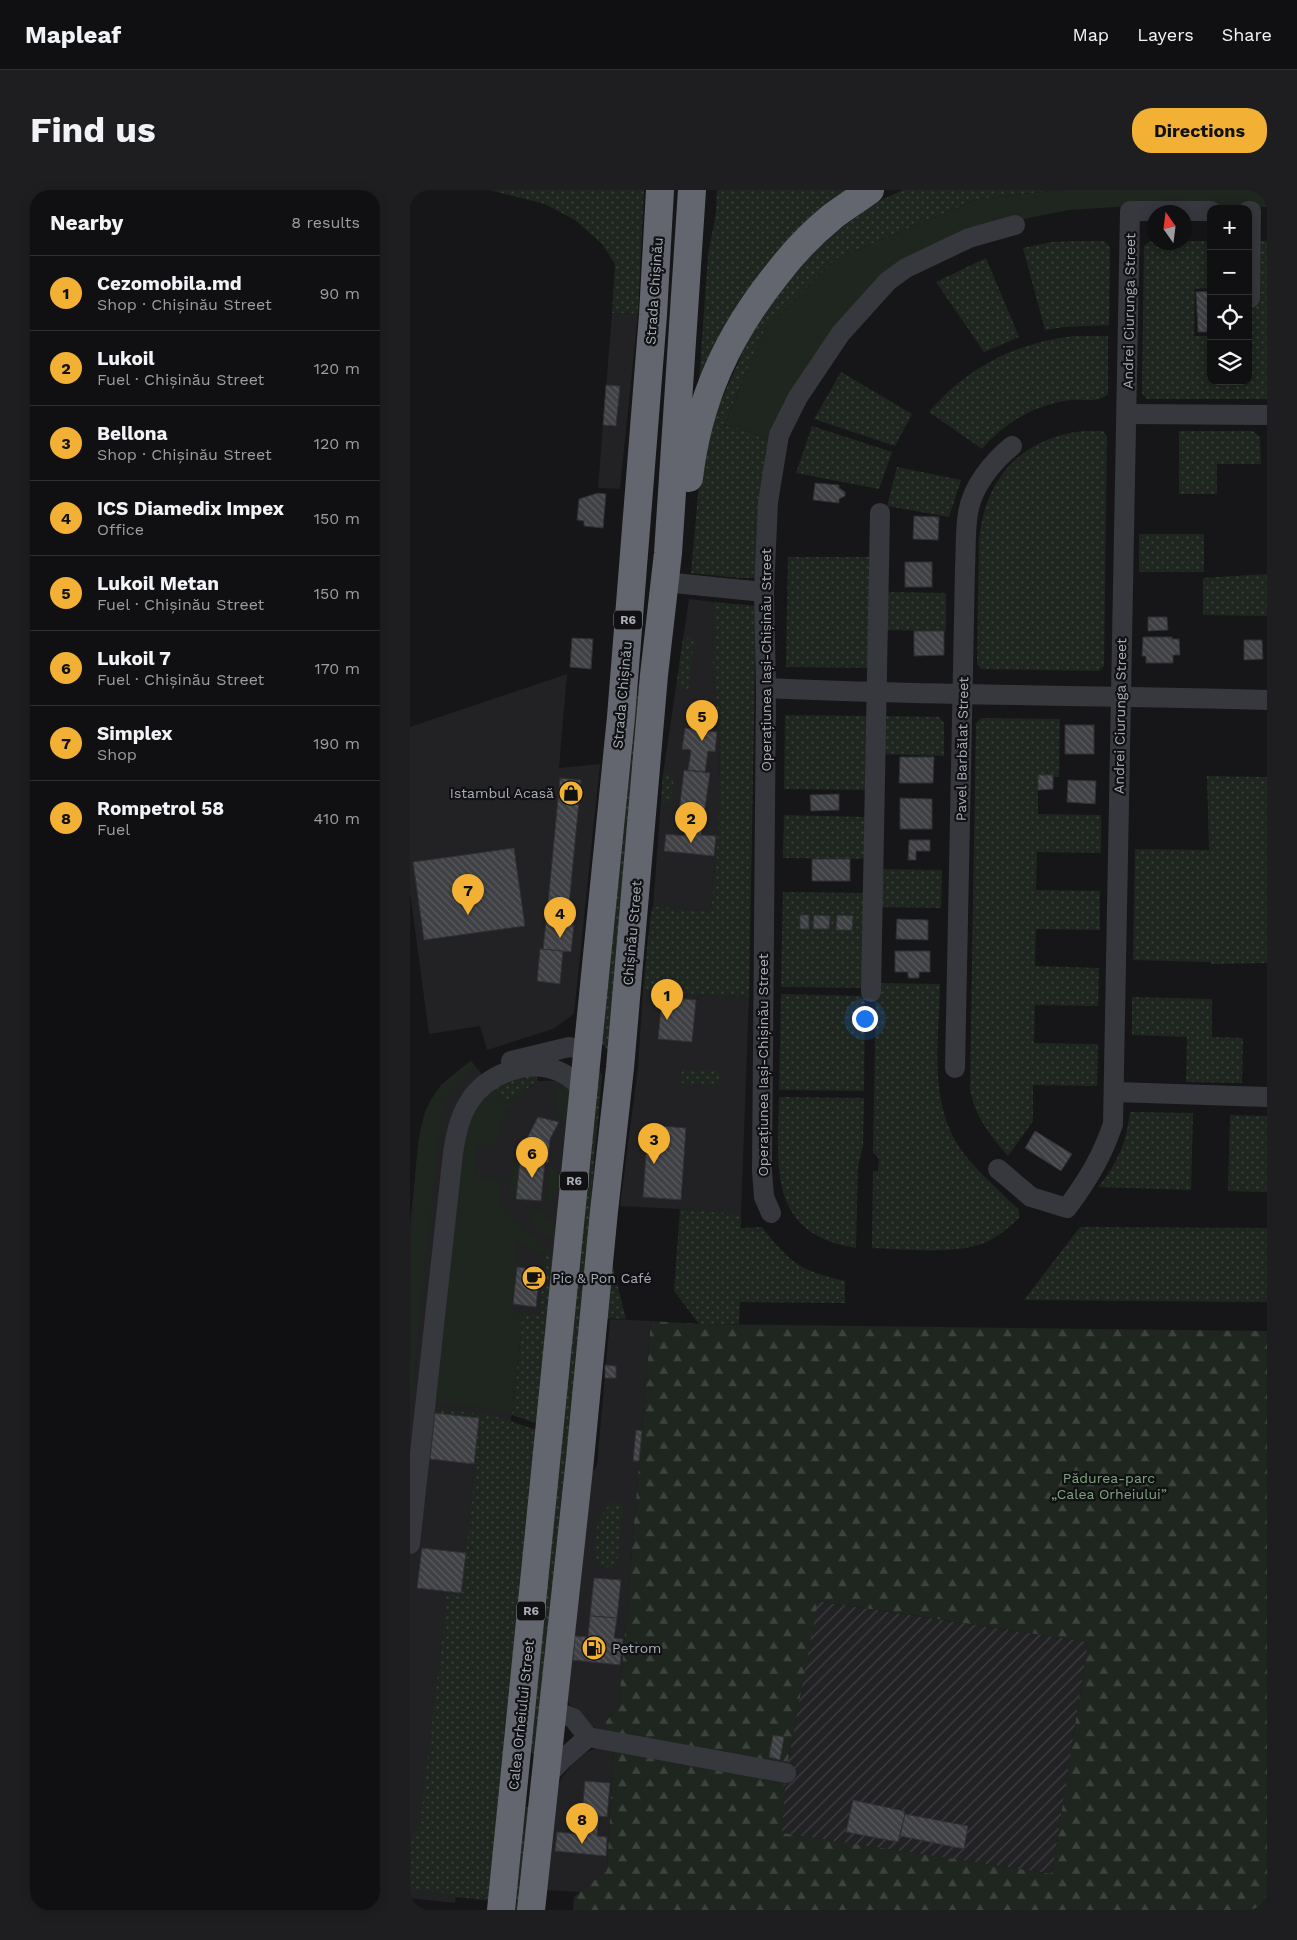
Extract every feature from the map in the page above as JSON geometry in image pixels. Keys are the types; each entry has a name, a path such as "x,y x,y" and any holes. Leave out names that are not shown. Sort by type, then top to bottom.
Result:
{"highway":[{"name":"Strada Chișinău","path":"578,1048 594,980 621,717 653,315 660,190"},
{"name":"R6","path":"668,553 692,190"},
{"path":"668,553 684,517 691,459 702,408 732,337 758,297 794,252 832,216 870,190"},
{"name":"Chișinău Street","path":"552,1710 620,1068 654,674 668,553"},
{"name":"R6","path":"578,1048 583,1089"},
{"path":"578,1048 620,1068"},
{"name":"Calea Orheiului Street","path":"500,1910 583,1089"},
{"name":"R6","path":"532,1910 552,1710"},
{"path":"515,1776 545,1778"}],"street":[{"name":"Andrei Ciurunga Street","path":"998,1170 1032,1198 1067,1208 1092,1174 1114,1124 1120,696 1130,211 1207,211"},
{"name":"Operațiunea Iași-Chișinău Street","path":"771,1214 764,1197 762,1171 766,688 764,592 768,502 779,435 798,397 841,333 888,281 906,268 969,238 1015,225"},
{"path":"1250,250 1250,295"},
{"path":"1127,414 1267,415"},
{"name":"Pavel Barbălat Street","path":"955,1068 968,512 974,494 981,482 997,459 1012,446"},
{"path":"871,992 880,512"},
{"path":"664,582 764,592"},
{"path":"766,688 876,694 1120,696 1267,700"},
{"path":"410,1486 448,1144 453,1115 467,1089 476,1078 491,1069 526,1056 578,1048"},
{"path":"410,1544 454,1153 462,1115 481,1087 499,1075 518,1069 544,1068 556,1070 571,1077 583,1089"},
{"path":"1115,1092 1267,1097"},
{"path":"552,1710 574,1718 588,1737 786,1773"},
{"path":"545,1778 588,1737"}],"shaded area":[{"path":"612,313 638,314 620,489 598,488"},
{"path":"689,599 714,602 713,663 720,748 718,829 711,912 653,906 663,774"},
{"path":"567,674 559,768 600,764 574,1014 553,1029 487,1050 480,1026 429,1034 410,892 410,727"},
{"path":"643,990 695,995 749,997 741,1214 620,1206 638,1067"},
{"path":"471,1061 506,1103 538,1081 568,1080 571,1083 556,1258 545,1249 539,1315 523,1315 455,1903 410,1898 410,1226 419,1138 425,1111 441,1085"},
{"path":"610,1319 651,1321 619,1704 606,1722 604,1734 574,1714 565,1694 586,1482 597,1465"},
{"path":"817,1601 1088,1642 1052,1874 781,1833 786,1773"},
{"path":"596,1748 614,1750 607,1870 580,1892 546,1890 555,1793 562,1777 573,1764 587,1752"}],"green space":[{"path":"489,190 644,190 638,314 612,313 615,264 602,244 575,220 545,204"},
{"path":"717,190 857,190 699,381 708,255 716,213"},
{"path":"903,190 1060,190 978,199 836,259 765,329 724,425 743,429 769,441 755,578 691,573 703,439 711,410 721,401 757,320 803,259 846,224 881,200"},
{"path":"1060,190 1267,190 1267,207 1252,207 1252,205 1207,205 1207,207 1147,205 1069,210 1013,221 891,269 769,441 743,429 724,425 765,329 836,259 978,199"},
{"path":"1104,241 1110,247 1109,325 1064,327 1045,330 1023,248 1052,242"},
{"path":"1192,241 1207,241 1207,288 1195,289 1194,336 1207,336 1207,385 1252,385 1252,303 1259,303 1260,241 1267,241 1267,399 1147,399 1142,394 1144,246 1147,244 1147,250 1192,250"},
{"path":"986,258 1019,337 984,352 936,282"},
{"path":"1073,336 1108,336 1108,394 1104,397 1096,400 1058,402 1034,410 1000,431 982,449 929,412 960,382 994,360 1032,344"},
{"path":"841,372 912,414 895,446 814,419"},
{"path":"812,426 892,452 879,489 796,473"},
{"path":"1083,431 1103,431 1107,436 1104,666 1099,671 981,669 977,664 979,540 989,498 998,480 1010,465 1024,453 1041,443 1061,435"},
{"path":"1179,431 1253,431 1260,437 1261,464 1217,464 1217,494 1179,494"},
{"path":"897,467 961,480 949,517 887,506"},
{"path":"1139,534 1204,534 1204,572 1139,572"},
{"path":"788,557 873,557 871,668 786,667"},
{"path":"1267,574 1267,616 1203,615 1203,578"},
{"path":"883,592 946,593 946,631 882,630"},
{"path":"714,602 756,606 749,997 695,995 643,990 653,906 711,912 718,829 720,748 713,663"},
{"path":"694,637 688,694 677,681 683,639"},
{"path":"639,682 634,799 612,1053 599,1042"},
{"path":"785,715 870,716 869,790 784,789"},
{"path":"881,716 939,717 944,723 944,756 880,754"},
{"path":"981,718 1060,719 1059,777 1038,776 1038,814 1101,815 1101,853 1037,852 1036,890 1100,891 1100,930 1036,929 1035,966 1099,968 1098,1006 1035,1005 1034,1043 1098,1044 1097,1086 1033,1085 1033,1121 1008,1156 989,1133 979,1117 970,1089 976,723"},
{"path":"670,772 674,776 671,803 661,801 663,774"},
{"path":"1207,776 1267,777 1267,963 1211,964 1211,962 1133,960 1135,849 1209,850"},
{"path":"784,815 868,817 868,859 783,858"},
{"path":"878,869 942,870 941,908 877,907"},
{"path":"783,892 867,893 866,988 781,987"},
{"path":"876,983 940,984 937,1050 940,1095 945,1116 953,1136 965,1155 1019,1210 1019,1218 1007,1229 984,1243 972,1247 944,1250 872,1248 873,1171 878,1171 879,1159 873,1152"},
{"path":"781,994 865,996 864,1091 779,1090"},
{"path":"1132,997 1212,999 1212,1037 1243,1038 1242,1083 1186,1082 1187,1037 1132,1035"},
{"path":"471,1061 475,1066 454,1088 446,1101 441,1116 410,1411 412,1236 417,1153 423,1119 429,1103 451,1077"},
{"path":"597,1067 602,1075 579,1333 536,1757 531,1751"},
{"path":"682,1069 719,1071 719,1085 681,1083"},
{"path":"536,1075 538,1081 506,1103 491,1086 499,1082"},
{"path":"568,1080 571,1083 567,1122 562,1123 555,1109 554,1093"},
{"path":"491,1086 506,1103 531,1086 507,1110 497,1145 477,1143 474,1176 502,1179 499,1200 504,1210 545,1248 544,1256 518,1240 511,1312 523,1314 512,1415 482,1407 431,1403 466,1119"},
{"path":"779,1097 864,1098 863,1146 858,1167 856,1248 827,1240 806,1228 792,1213 784,1194 779,1172"},
{"path":"1130,1112 1193,1113 1191,1190 1098,1187 1111,1170 1124,1143"},
{"path":"1230,1115 1267,1116 1267,1192 1228,1191"},
{"path":"520,1160 516,1199 509,1193 512,1164"},
{"path":"550,1166 558,1175 560,1185 555,1195 546,1202"},
{"path":"543,1204 547,1209 545,1210 545,1220 555,1221 557,1225 556,1234 545,1235 540,1232 532,1224 525,1208 543,1210"},
{"path":"680,1209 741,1214 741,1228 762,1227 781,1249 798,1264 817,1273 845,1281 845,1303 740,1302 739,1324 699,1324 674,1291"},
{"path":"1080,1227 1267,1228 1267,1302 1024,1300"},
{"path":"545,1248 556,1258 542,1425 512,1415 523,1314 539,1315"},
{"path":"612,1263 626,1319 602,1318"},
{"name":"Pădurea-parc „Calea Orheiului”","path":"651,1321 699,1324 1267,1331 1267,1910 573,1910 574,1897 607,1870 614,1750 785,1779 782,1833 1052,1874 1088,1642 818,1601 787,1766 604,1734 606,1722 619,1704"},
{"path":"433,1408 491,1415 540,1431 493,1901 456,1897 456,1894 410,1889 410,1839 418,1829 420,1822 447,1601 445,1594 461,1596 476,1465 474,1464 479,1418 432,1413"},
{"path":"616,1502 620,1503 622,1509 617,1564 605,1567 594,1561 596,1536 600,1519 604,1512"},
{"path":"526,1807 529,1808 520,1910 514,1910"}],"building":[{"path":"1207,291 1207,332 1198,332 1196,292"},
{"path":"606,385 620,386 616,426 603,425"},
{"path":"815,483 839,485 839,488 845,492 845,496 839,499 839,503 813,500"},
{"path":"598,493 606,494 603,528 584,526 584,521 577,520 579,499"},
{"path":"914,516 939,517 938,540 913,539"},
{"path":"905,562 932,562 932,587 905,587"},
{"path":"1148,617 1167,617 1168,630 1148,631"},
{"path":"914,631 944,631 944,655 914,656"},
{"path":"1143,637 1172,637 1172,639 1179,639 1180,655 1173,655 1173,663 1146,663 1146,656 1142,656"},
{"path":"572,638 593,639 591,669 570,667"},
{"path":"1244,640 1262,640 1263,659 1244,660"},
{"path":"1065,725 1094,725 1094,754 1065,754"},
{"path":"685,728 717,732 715,752 708,751 705,772 688,770 691,750 682,749"},
{"path":"900,757 934,757 933,783 899,783"},
{"path":"684,770 710,773 704,815 679,812"},
{"path":"1038,775 1053,775 1053,789 1038,790"},
{"path":"560,778 581,780 569,905 548,903"},
{"path":"1068,780 1096,781 1095,804 1067,802"},
{"path":"839,794 839,810 811,811 810,795"},
{"path":"900,798 932,799 932,829 900,829"},
{"path":"687,813 703,815 701,835 716,836 714,856 664,851 666,834 684,836"},
{"path":"909,840 930,840 930,851 916,851 916,860 908,860"},
{"path":"514,848 525,926 424,940 413,862"},
{"path":"812,859 850,859 850,881 812,881"},
{"path":"800,915 809,915 809,929 800,929"},
{"path":"814,915 830,916 829,929 813,929"},
{"path":"837,915 853,916 852,930 836,930"},
{"path":"897,919 928,920 928,940 896,939"},
{"path":"546,922 574,925 571,952 543,949"},
{"path":"540,949 563,951 560,984 537,981"},
{"path":"895,951 930,951 930,972 919,972 919,978 908,978 908,972 895,972"},
{"path":"662,997 696,1000 692,1042 658,1039"},
{"path":"538,1117 559,1122 550,1139 548,1163 525,1161 526,1140"},
{"path":"648,1125 686,1128 681,1200 643,1197"},
{"path":"1035,1131 1072,1154 1061,1171 1025,1148"},
{"path":"520,1160 545,1162 541,1201 516,1199"},
{"path":"517,1267 540,1270 536,1307 513,1304"},
{"path":"605,1365 616,1366 616,1378 605,1378"},
{"path":"435,1413 479,1418 474,1464 430,1459"},
{"path":"636,1430 642,1431 639,1461 633,1461"},
{"path":"422,1548 466,1553 461,1593 417,1588"},
{"path":"594,1578 621,1580 617,1618 590,1616"},
{"path":"590,1616 617,1618 614,1638 623,1639 620,1665 573,1660 575,1636 588,1637"},
{"path":"773,1735 784,1737 780,1760 769,1757"},
{"path":"585,1781 610,1783 607,1817 582,1814"},
{"path":"853,1800 904,1811 905,1814 898,1842 846,1832"},
{"path":"582,1814 599,1816 597,1836 607,1837 606,1856 555,1851 557,1832 580,1834"},
{"path":"905,1814 968,1826 964,1849 900,1836"}],"place":[{"name":"Lukoil Metan","path":"702,741"},
{"name":"Istambul Acasă","path":"571,793"},
{"name":"Lukoil","path":"691,843"},
{"name":"Simplex","path":"468,915"},
{"name":"ICS Diamedix Impex","path":"560,938"},
{"name":"Cezomobila.md","path":"667,1020"},
{"name":"Bellona","path":"654,1164"},
{"name":"Lukoil 7","path":"532,1178"},
{"name":"Pic & Pon Café","path":"534,1278"},
{"name":"Petrom","path":"594,1648"},
{"name":"Rompetrol 58","path":"582,1844"}]}
